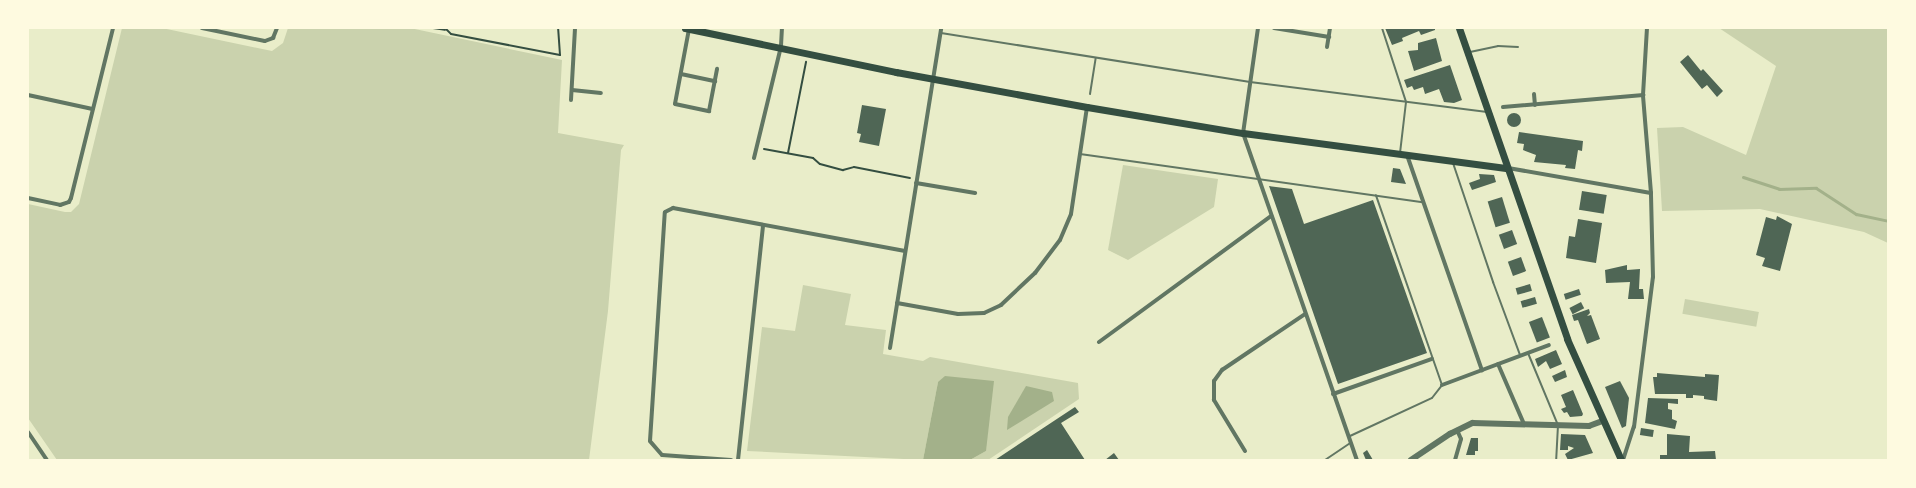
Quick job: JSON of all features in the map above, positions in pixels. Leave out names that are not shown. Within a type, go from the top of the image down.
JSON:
[{"type":"main road","points":[[687,28],[1087,108],[1243,133],[1506,168]]},
{"type":"main road","points":[[1460,28],[1506,168],[1567,339],[1622,460]]},
{"type":"street","points":[[28,198],[65,205],[71,198],[113,28]]},
{"type":"street","points":[[202,28],[264,41],[273,38],[277,28]]},
{"type":"street","points":[[571,100],[575,28]]},
{"type":"street","points":[[687,28],[681,74],[675,104],[708,111],[717,70]]},
{"type":"street","points":[[754,158],[781,46],[782,28]]},
{"type":"street","points":[[890,348],[941,28]]},
{"type":"street","points":[[1258,28],[1243,133],[1258,180],[1357,460]]},
{"type":"street","points":[[1274,28],[1329,37]]},
{"type":"street","points":[[1327,47],[1330,28]]},
{"type":"street","points":[[1622,460],[1634,427],[1653,277],[1651,193],[1643,95],[1647,28]]},
{"type":"street","points":[[681,74],[715,81]]},
{"type":"street","points":[[572,90],[601,93]]},
{"type":"street","points":[[1534,94],[1535,104]]},
{"type":"street","points":[[28,95],[93,109]]},
{"type":"street","points":[[1503,107],[1643,95]]},
{"type":"street","points":[[897,303],[975,314],[992,310],[1005,301],[1045,262],[1066,228],[1073,201],[1087,108]]},
{"type":"street","points":[[1403,155],[1423,202],[1482,370]]},
{"type":"street","points":[[1506,168],[1651,193]]},
{"type":"street","points":[[916,181],[975,193]]},
{"type":"street","points":[[731,460],[662,455],[650,441],[663,222],[665,212],[673,208],[763,226],[905,251]]},
{"type":"street","points":[[1099,342],[1271,216]]},
{"type":"street","points":[[738,460],[763,226]]},
{"type":"street","points":[[1245,451],[1214,400],[1214,381],[1222,370],[1305,314]]},
{"type":"street","points":[[1442,385],[1549,346]]},
{"type":"street","points":[[1333,394],[1432,359]]},
{"type":"street","points":[[1498,364],[1524,424]]},
{"type":"street","points":[[1411,460],[1457,430],[1473,422],[1589,426],[1603,421]]},
{"type":"street","points":[[1455,460],[1461,439],[1457,430]]},
{"type":"street","points":[[28,432],[47,460]]},
{"type":"lane","points":[[1382,28],[1406,102],[1403,155]]},
{"type":"lane","points":[[940,33],[1250,82],[1488,112]]},
{"type":"lane","points":[[1467,53],[1498,46],[1518,47]]},
{"type":"lane","points":[[1090,94],[1096,58]]},
{"type":"lane","points":[[1080,154],[1423,202]]},
{"type":"lane","points":[[1452,160],[1492,282],[1520,356]]},
{"type":"lane","points":[[1348,436],[1432,398],[1442,385],[1376,195]]},
{"type":"lane","points":[[1528,353],[1558,425],[1556,460]]},
{"type":"lane","points":[[1325,460],[1351,443]]},
{"type":"path","points":[[433,28],[445,29],[452,34],[560,55],[558,28]]},
{"type":"path","points":[[788,153],[808,53]]},
{"type":"path","points":[[757,147],[813,158],[820,164],[843,170],[854,167],[916,181]]},
{"type":"shaded area","points":[[122,28],[162,28],[272,51],[283,43],[288,28],[410,28],[562,60],[558,133],[624,145],[621,150],[608,311],[589,460],[57,460],[28,418],[28,204],[71,212],[79,204]]},
{"type":"shaded area","points":[[1719,28],[1888,28],[1888,243],[1864,232],[1760,209],[1662,211],[1657,128],[1683,127],[1746,155],[1776,66]]},
{"type":"shaded area","points":[[1123,165],[1218,179],[1214,207],[1128,260],[1108,250]]},
{"type":"shaded area","points":[[803,285],[851,294],[845,325],[886,330],[883,354],[923,361],[930,357],[1078,383],[1079,399],[988,460],[970,460],[986,451],[938,382],[923,460],[747,451],[762,327],[795,331]]},
{"type":"shaded area","points":[[1685,299],[1759,312],[1756,327],[1682,314]]},
{"type":"shaded area","points":[[945,376],[994,381],[986,451],[970,460],[923,460],[938,382]]},
{"type":"shaded area","points":[[1026,386],[1052,392],[1054,401],[1007,430],[1008,417]]},
{"type":"building","points":[[1385,28],[1435,28],[1435,30],[1421,35],[1419,31],[1402,38],[1403,41],[1392,45]]},
{"type":"building","points":[[1436,38],[1442,61],[1414,71],[1408,51],[1418,50],[1418,43]]},
{"type":"building","points":[[1688,55],[1701,71],[1703,69],[1723,91],[1717,97],[1707,85],[1702,89],[1680,62]]},
{"type":"building","points":[[1450,65],[1462,100],[1454,103],[1444,102],[1439,89],[1425,94],[1423,87],[1414,90],[1412,86],[1407,88],[1404,80]]},
{"type":"building","points":[[862,105],[886,109],[879,146],[859,142],[861,134],[857,133]]},
{"type":"building","points":[[1511,113],[1517,113],[1521,117],[1521,123],[1517,127],[1511,127],[1507,123],[1507,117]]},
{"type":"building","points":[[1519,132],[1583,141],[1582,151],[1578,150],[1575,169],[1565,168],[1566,165],[1534,162],[1536,155],[1523,150],[1524,144],[1517,143]]},
{"type":"building","points":[[1393,168],[1400,169],[1406,184],[1391,182]]},
{"type":"building","points":[[1479,174],[1494,175],[1496,182],[1472,190],[1469,183],[1480,179]]},
{"type":"building","points":[[1269,186],[1292,189],[1304,224],[1373,200],[1427,353],[1338,384]]},
{"type":"building","points":[[1582,191],[1607,195],[1604,214],[1579,210]]},
{"type":"building","points":[[1502,197],[1510,223],[1496,227],[1488,201]]},
{"type":"building","points":[[1777,216],[1792,224],[1780,271],[1762,266],[1765,258],[1756,255],[1766,217],[1776,220]]},
{"type":"building","points":[[1578,219],[1602,223],[1596,263],[1566,258],[1569,236],[1575,237]]},
{"type":"building","points":[[1512,230],[1517,244],[1504,249],[1499,235]]},
{"type":"building","points":[[1521,257],[1526,271],[1513,276],[1508,262]]},
{"type":"building","points":[[1627,265],[1627,270],[1640,269],[1639,289],[1643,289],[1644,299],[1628,299],[1630,282],[1606,283],[1605,270]]},
{"type":"building","points":[[1530,284],[1532,291],[1518,295],[1516,288]]},
{"type":"building","points":[[1579,289],[1581,295],[1566,300],[1564,294]]},
{"type":"building","points":[[1535,297],[1537,304],[1523,308],[1521,301]]},
{"type":"building","points":[[1581,302],[1584,308],[1573,314],[1569,308]]},
{"type":"building","points":[[1589,309],[1590,313],[1587,316],[1591,315],[1600,339],[1587,344],[1578,320],[1574,321],[1572,315]]},
{"type":"building","points":[[1542,317],[1550,338],[1537,343],[1529,322]]},
{"type":"building","points":[[1556,350],[1562,364],[1550,369],[1546,361],[1538,367],[1535,359]]},
{"type":"building","points":[[1565,370],[1567,377],[1555,382],[1552,376]]},
{"type":"building","points":[[1657,373],[1705,377],[1705,374],[1719,375],[1717,401],[1704,399],[1704,396],[1693,395],[1693,398],[1686,398],[1686,394],[1655,394],[1653,377],[1657,377]]},
{"type":"building","points":[[1620,381],[1629,398],[1626,426],[1622,428],[1605,387]]},
{"type":"building","points":[[1573,390],[1583,414],[1582,416],[1570,417],[1567,412],[1564,413],[1561,409],[1566,407],[1561,395]]},
{"type":"building","points":[[1648,398],[1678,399],[1678,404],[1668,403],[1668,409],[1672,410],[1672,419],[1677,421],[1675,429],[1645,423]]},
{"type":"building","points":[[1075,407],[1079,412],[1061,423],[1085,460],[995,460]]},
{"type":"building","points":[[1641,428],[1654,430],[1653,437],[1640,435]]},
{"type":"building","points":[[1561,434],[1585,435],[1593,453],[1568,460],[1565,454],[1574,448],[1568,446],[1568,450],[1560,450]]},
{"type":"building","points":[[1667,434],[1690,436],[1689,452],[1715,451],[1716,460],[1660,459],[1660,455],[1667,455]]},
{"type":"building","points":[[1471,438],[1478,438],[1478,451],[1475,451],[1475,455],[1466,455]]},
{"type":"building","points":[[1367,450],[1373,460],[1366,460],[1363,453]]},
{"type":"building","points":[[1114,453],[1119,460],[1105,460]]},
{"type":"waterway","points":[[1743,177],[1779,189],[1816,188],[1856,214],[1888,221]]}]
